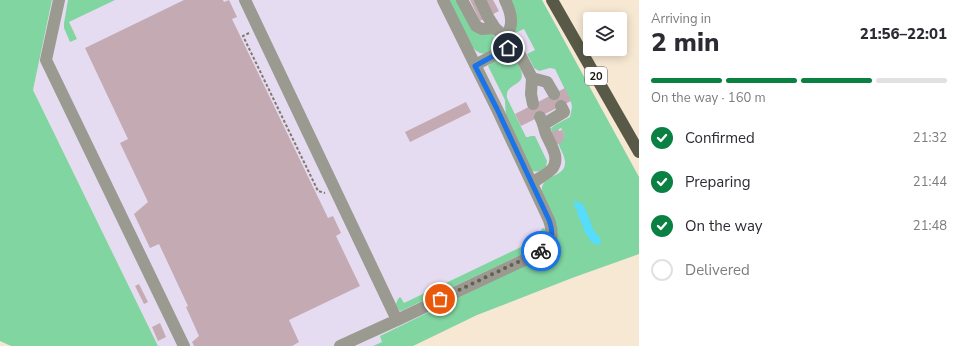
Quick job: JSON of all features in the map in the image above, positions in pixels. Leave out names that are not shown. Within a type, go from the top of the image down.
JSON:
[{"type":"main road","name":"20","points":[[552,0],[639,152]]},
{"type":"lane","points":[[59,0],[46,60],[184,346]]},
{"type":"lane","points":[[245,0],[397,320]]},
{"type":"lane","points":[[340,346],[541,252],[547,246],[552,235],[549,220],[532,183],[443,0]]},
{"type":"lane","points":[[462,0],[473,24],[482,28],[496,28]]},
{"type":"lane","points":[[480,0],[488,17],[506,42],[518,51],[532,78],[531,94],[533,104]]},
{"type":"lane","points":[[475,66],[506,42],[511,21],[510,12],[505,0]]},
{"type":"lane","points":[[495,13],[498,20],[496,28]]},
{"type":"lane","points":[[532,78],[547,82],[554,94]]},
{"type":"lane","points":[[532,183],[552,169],[555,162],[556,155],[545,133],[542,120],[564,112],[560,106]]},
{"type":"path","points":[[250,32],[243,36],[318,191],[327,194]]},
{"type":"shaded area","points":[[52,0],[542,0],[639,177],[639,254],[477,315],[413,346],[158,346],[33,90]]},
{"type":"green space","points":[[0,0],[52,0],[33,90],[158,346],[11,346],[0,341]]},
{"type":"green space","points":[[68,0],[115,0],[69,22],[77,39],[70,42],[64,28]]},
{"type":"green space","points":[[449,0],[458,0],[493,34],[496,42],[495,49],[483,54],[472,47]]},
{"type":"green space","points":[[509,0],[542,0],[639,177],[639,254],[477,315],[413,346],[373,346],[382,342],[380,336],[544,256],[552,248],[556,241],[557,233],[554,218],[542,193],[542,187],[548,179],[562,171],[564,167],[565,161],[557,140],[565,136],[561,128],[552,133],[551,128],[570,117],[572,107],[555,69],[550,68],[539,71],[534,68],[527,54],[535,50],[524,29],[513,34]]},
{"type":"green space","points":[[508,56],[513,58],[518,64],[522,77],[520,81],[509,89],[507,92],[507,98],[526,137],[535,136],[547,161],[546,167],[542,170],[534,171],[530,169],[506,119],[505,100],[488,66],[495,61]]},
{"type":"green space","points":[[543,228],[546,229],[547,236],[542,245],[401,311],[399,310],[396,304],[400,297],[404,303],[544,236],[541,230]]},
{"type":"water","points":[[575,200],[583,204],[593,229],[601,240],[600,245],[592,242],[584,232],[577,209],[574,206]]},
{"type":"building","points":[[184,0],[223,0],[224,2],[229,0],[237,17],[232,19],[328,218],[333,216],[341,233],[336,236],[360,286],[289,320],[299,342],[292,346],[194,346],[192,342],[199,336],[186,307],[188,306],[159,244],[150,248],[134,214],[148,202],[120,143],[128,139],[85,48]]},
{"type":"building","points":[[470,0],[493,0],[499,11],[480,21]]},
{"type":"building","points":[[565,88],[571,101],[521,126],[515,114]]},
{"type":"building","points":[[466,102],[471,112],[410,142],[405,132]]},
{"type":"building","points":[[558,129],[559,131],[562,130],[565,136],[562,138],[564,141],[554,146],[548,134]]},
{"type":"building","points":[[139,284],[148,302],[144,304],[135,286]]},
{"type":"building","points":[[160,323],[166,337],[158,341],[152,327]]},
{"type":"way so far","points":[[440,299],[541,251]]},
{"type":"route","points":[[508,48],[475,66],[497,109],[549,220],[552,235],[547,246],[541,251]]}]
